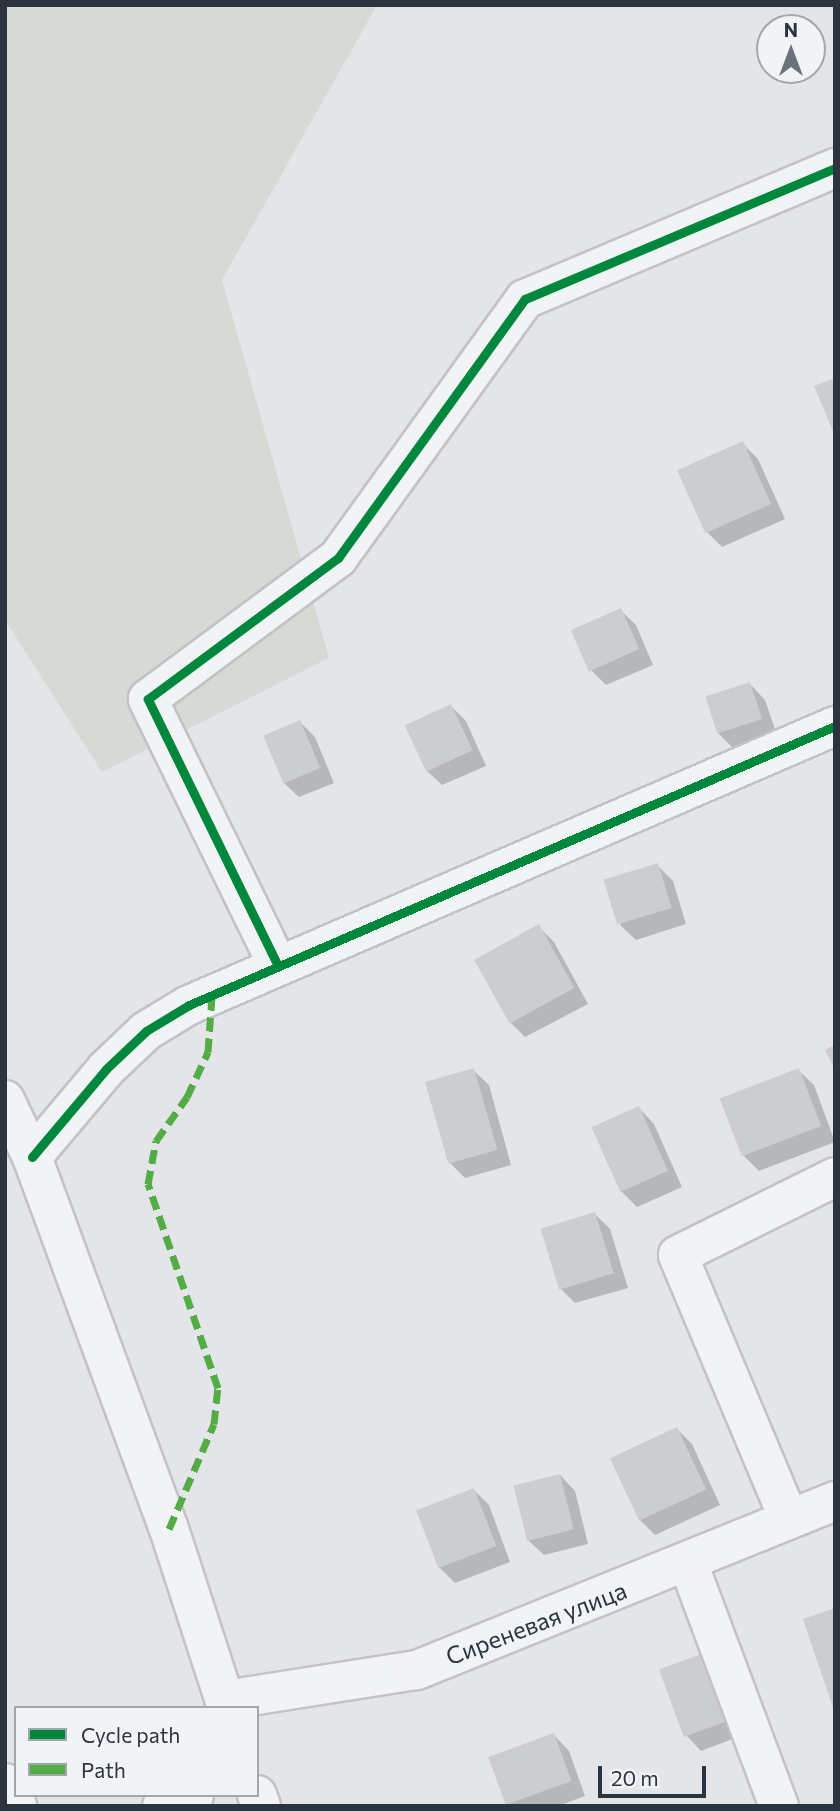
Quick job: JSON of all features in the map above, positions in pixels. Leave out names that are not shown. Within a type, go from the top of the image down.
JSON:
[{"type":"street","points":[[278,966],[148,699],[338,558],[525,299],[835,168]]},
{"type":"street","points":[[32,1157],[106,1069],[146,1031],[189,1005],[410,913],[547,847],[835,726]]},
{"type":"street","points":[[5,1100],[32,1157],[169,1529],[226,1704]]},
{"type":"street","points":[[788,1517],[678,1255],[835,1177]]},
{"type":"street","name":"Сиреневая улица","points":[[226,1704],[417,1670],[688,1563],[788,1517],[835,1501]]},
{"type":"street","points":[[688,1563],[779,1806]]},
{"type":"street","points":[[5,1783],[17,1806]]},
{"type":"street","points":[[162,1806],[188,1797]]},
{"type":"shaded area","points":[[5,5],[377,5],[222,280],[329,658],[102,772],[5,620]]},
{"type":"building","points":[[835,378],[835,436],[814,386]]},
{"type":"building","points":[[743,441],[771,504],[705,533],[677,470]]},
{"type":"building","points":[[621,608],[639,649],[589,671],[571,630]]},
{"type":"building","points":[[750,682],[762,719],[717,734],[705,697]]},
{"type":"building","points":[[451,704],[473,750],[426,772],[405,726]]},
{"type":"building","points":[[300,720],[320,768],[283,783],[263,736]]},
{"type":"building","points":[[658,863],[672,908],[617,925],[603,880]]},
{"type":"building","points":[[539,924],[574,988],[510,1024],[474,960]]},
{"type":"building","points":[[835,1045],[835,1070],[825,1050]]},
{"type":"building","points":[[474,1068],[497,1150],[448,1164],[425,1082]]},
{"type":"building","points":[[799,1068],[821,1126],[742,1156],[720,1098]]},
{"type":"building","points":[[639,1106],[668,1171],[620,1192],[591,1127]]},
{"type":"building","points":[[595,1212],[614,1273],[559,1290],[540,1229]]},
{"type":"building","points":[[677,1427],[706,1490],[639,1521],[610,1458]]},
{"type":"building","points":[[560,1474],[574,1529],[527,1541],[513,1486]]},
{"type":"building","points":[[474,1488],[496,1546],[438,1568],[416,1510]]},
{"type":"building","points":[[835,1608],[835,1711],[834,1711],[803,1619]]},
{"type":"building","points":[[707,1652],[732,1720],[684,1737],[659,1669]]},
{"type":"building","points":[[554,1733],[571,1781],[506,1805],[488,1757]]},
{"type":"marked path","points":[[169,1529],[214,1424],[218,1388],[148,1184],[156,1141],[187,1097],[208,1052],[212,996]]},
{"type":"cycle path","points":[[278,966],[148,699],[338,558],[525,299],[835,168]]},
{"type":"cycle path","points":[[32,1157],[106,1069],[146,1031],[189,1005],[835,726]]}]
